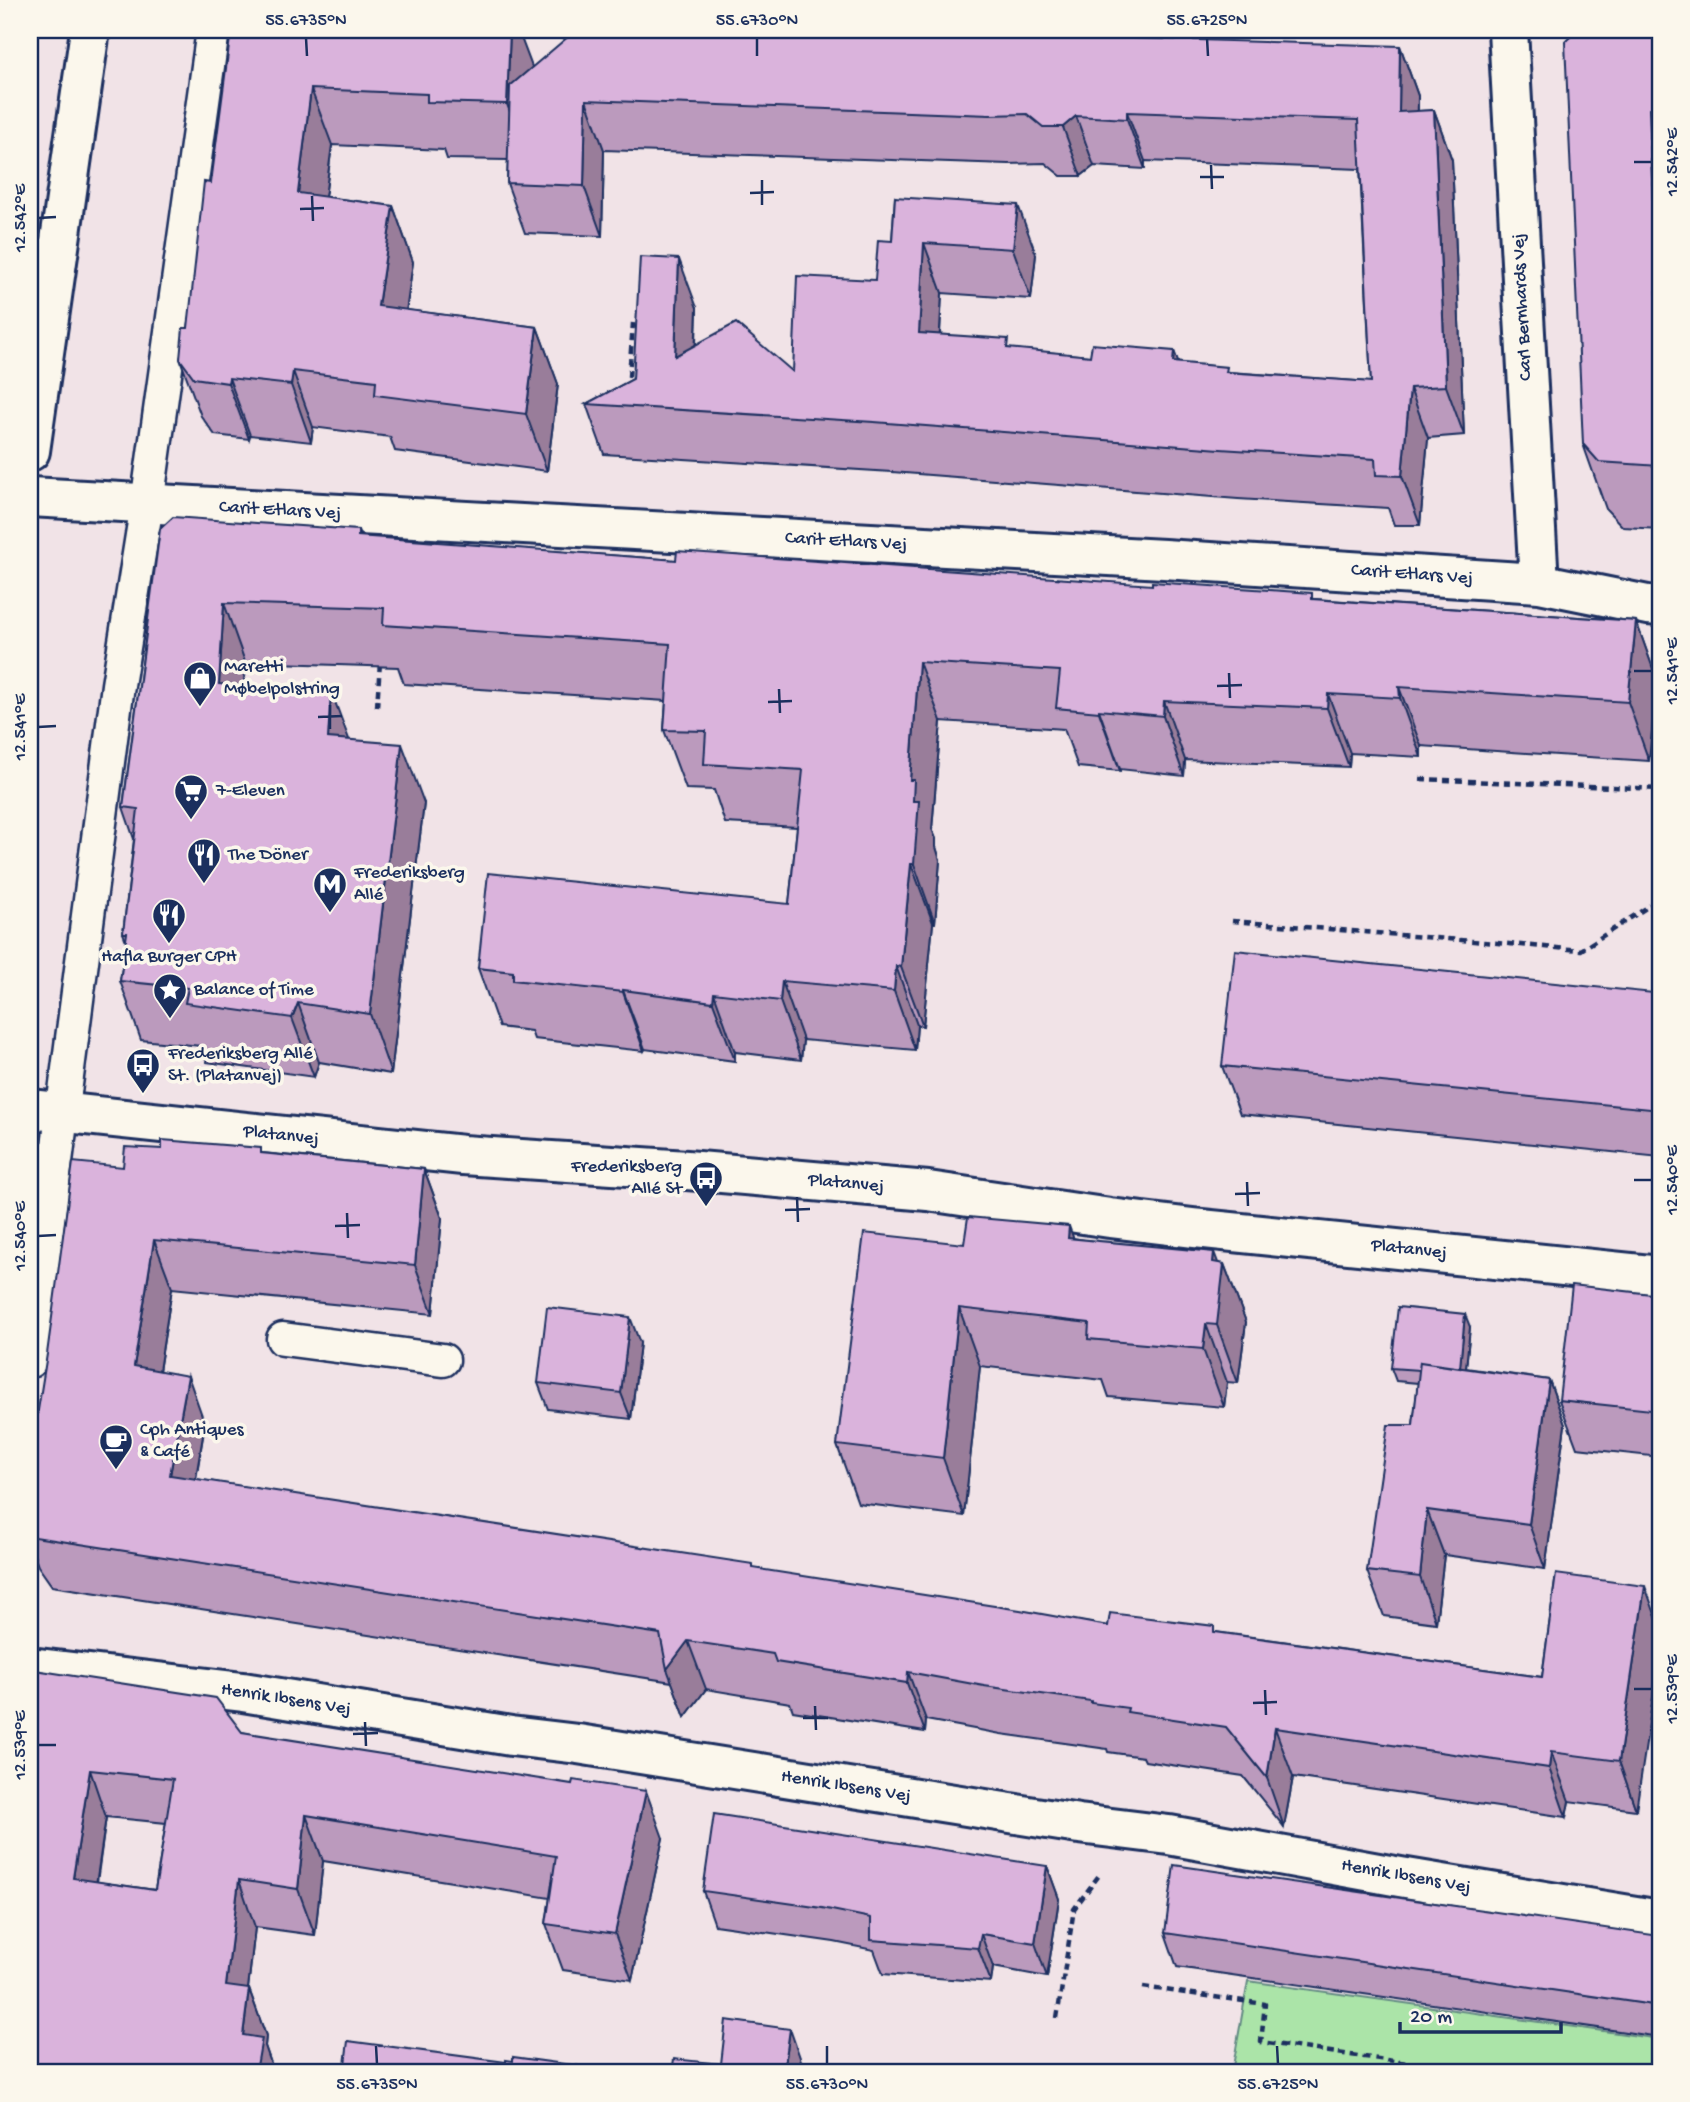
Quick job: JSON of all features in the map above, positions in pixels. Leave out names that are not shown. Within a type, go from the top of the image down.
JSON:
[{"type":"street","points":[[30,451],[90,30]]},
{"type":"street","name":"Carl Bernhards Vej","points":[[1508,30],[1539,583]]},
{"type":"street","name":"Carit Etlars Vej","points":[[30,497],[1164,559],[1539,583],[1660,606]]},
{"type":"street","name":"Platanvej","points":[[46,1111],[463,1155],[687,1170],[928,1191],[1165,1225],[1660,1276]]},
{"type":"street","name":"Henrik Ibsens Vej","points":[[30,1667],[243,1692],[1066,1822],[1133,1830],[1660,1920]]},
{"type":"lane","points":[[30,1361],[46,1111],[147,504],[213,30]]},
{"type":"lane","points":[[283,1339],[443,1360]]},
{"type":"path","points":[[629,377],[633,323]]},
{"type":"path","points":[[377,706],[381,657]]},
{"type":"path","points":[[1420,779],[1660,789]]},
{"type":"path","points":[[1233,920],[1581,950],[1660,899]]},
{"type":"path","points":[[1057,2018],[1074,1909],[1133,1830]]},
{"type":"path","points":[[1143,1987],[1265,2004],[1261,2042],[1469,2072]]},
{"type":"green space","points":[[1248,1981],[1660,2039],[1660,2072],[1232,2072]]},
{"type":"building","points":[[231,30],[510,30],[507,104],[427,102],[427,94],[311,89],[298,193],[393,206],[378,306],[537,327],[526,414],[375,395],[376,381],[293,371],[291,385],[229,378],[228,383],[194,378],[180,359],[183,328],[188,328],[204,182],[211,183]]},
{"type":"building","points":[[576,30],[866,30],[1400,46],[1399,112],[1434,110],[1446,386],[1410,388],[1402,476],[1376,475],[1375,459],[586,404],[633,379],[640,257],[679,259],[675,356],[736,323],[793,372],[797,276],[875,280],[878,240],[892,241],[895,197],[1018,205],[1013,249],[924,243],[919,333],[1008,339],[1007,348],[1090,356],[1092,344],[1174,351],[1173,362],[1227,367],[1226,372],[1371,382],[1358,120],[1127,112],[1127,119],[1076,116],[1063,127],[1043,127],[1027,114],[990,115],[586,100],[584,186],[507,183],[510,86]]},
{"type":"building","points":[[1577,30],[1660,30],[1660,109],[1649,108],[1660,344],[1660,466],[1599,462],[1583,444],[1565,42]]},
{"type":"building","points":[[173,517],[358,530],[358,536],[676,560],[677,551],[1152,585],[1152,582],[1312,593],[1312,599],[1636,621],[1628,702],[1399,687],[1400,698],[1328,694],[1327,708],[1164,701],[1163,716],[1056,708],[1060,671],[919,662],[910,780],[914,780],[913,801],[919,801],[901,967],[896,966],[894,991],[782,981],[780,1001],[714,993],[713,1002],[513,980],[513,972],[478,968],[488,873],[789,904],[803,770],[704,764],[706,731],[664,730],[670,644],[383,625],[384,608],[224,603],[219,684],[331,691],[328,738],[402,744],[370,1014],[298,1003],[292,1018],[185,1003],[188,988],[120,981],[138,809],[123,807],[160,529]]},
{"type":"building","points":[[1660,920],[1660,1110],[1222,1066],[1235,950],[1653,993]]},
{"type":"building","points":[[162,1140],[261,1148],[261,1153],[424,1169],[415,1265],[154,1240],[134,1366],[188,1376],[170,1475],[753,1564],[753,1568],[1108,1626],[1110,1613],[1214,1626],[1214,1632],[1542,1677],[1556,1574],[1645,1586],[1619,1761],[1551,1752],[1549,1768],[1275,1728],[1267,1778],[1226,1727],[1127,1712],[1128,1708],[1091,1701],[908,1672],[907,1683],[776,1662],[773,1654],[688,1641],[667,1669],[660,1634],[35,1537],[30,1531],[30,1460],[73,1162],[123,1167],[125,1147],[162,1149]]},
{"type":"building","points":[[968,1217],[1069,1226],[1068,1238],[1214,1252],[1213,1262],[1224,1264],[1217,1325],[1206,1324],[1203,1349],[1088,1339],[1089,1323],[959,1308],[943,1458],[837,1445],[864,1233],[964,1244]]},
{"type":"building","points":[[1572,1285],[1660,1295],[1660,1411],[1559,1400]]},
{"type":"building","points":[[547,1307],[630,1317],[621,1393],[538,1383]]},
{"type":"building","points":[[1398,1307],[1465,1314],[1460,1368],[1420,1362],[1419,1370],[1391,1368]]},
{"type":"building","points":[[1420,1362],[1549,1380],[1529,1524],[1427,1510],[1420,1577],[1367,1571],[1388,1425],[1413,1425]]},
{"type":"building","points":[[30,1671],[216,1698],[242,1732],[572,1784],[573,1780],[646,1791],[615,1934],[546,1924],[556,1856],[306,1815],[298,1889],[239,1880],[226,1986],[249,1989],[243,2035],[262,2038],[256,2072],[30,2072]],"holes":[[[90,1770],[173,1779],[155,1890],[73,1878]]]},
{"type":"building","points":[[714,1814],[1047,1866],[1035,1943],[981,1934],[978,1948],[871,1940],[871,1918],[703,1891]]},
{"type":"building","points":[[1174,1865],[1660,1936],[1660,2006],[1165,1933]]},
{"type":"building","points":[[726,2020],[790,2029],[784,2072],[672,2072],[674,2059],[721,2064]]},
{"type":"building","points":[[348,2041],[506,2062],[513,2061],[513,2057],[622,2072],[344,2072]]},
{"type":"place","name":"Maretti Møbelpolstring","points":[[200,708]]},
{"type":"place","name":"7-Eleven","points":[[191,821]]},
{"type":"place","name":"The Döner","points":[[204,885]]},
{"type":"place","name":"Frederiksberg Allé","points":[[330,914]]},
{"type":"place","name":"Hafla Burger CPH","points":[[169,945]]},
{"type":"place","name":"Balance of Time","points":[[170,1020]]},
{"type":"place","name":"Frederiksberg Allé St. (Platanvej)","points":[[143,1095]]},
{"type":"place","name":"Frederiksberg Allé St","points":[[706,1208]]},
{"type":"place","name":"Cph Antiques & Café","points":[[116,1471]]}]
